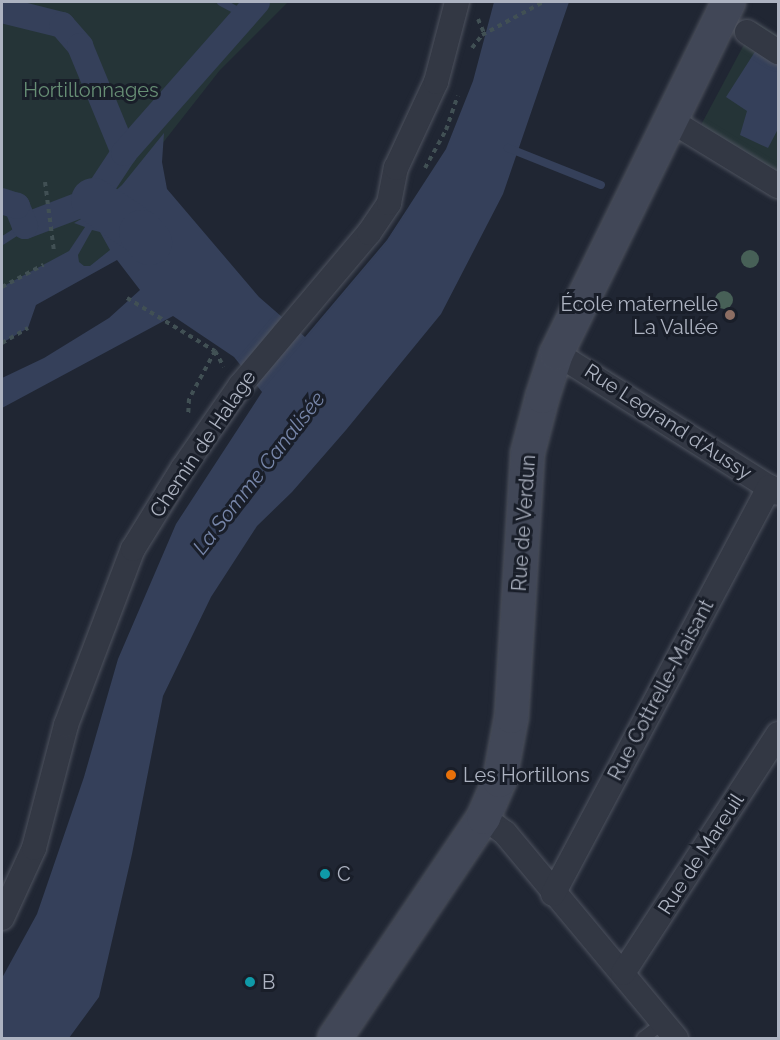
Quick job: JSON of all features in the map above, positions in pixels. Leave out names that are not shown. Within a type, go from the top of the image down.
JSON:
[{"type":"street","name":"Chemin de Halage","points":[[2,918],[34,848],[66,725],[134,549],[233,379],[299,314],[369,233],[389,203],[396,168],[436,82],[457,2]]},
{"type":"street","name":"Rue de Verdun","points":[[334,1038],[483,817],[499,780],[511,716],[527,453],[556,353],[728,2]]},
{"type":"street","points":[[747,32],[778,52]]},
{"type":"street","points":[[670,120],[778,186]]},
{"type":"street","name":"Rue Legrand d'Aussy","points":[[556,353],[774,490]]},
{"type":"street","name":"Rue Cottrelle-Maisant","points":[[553,894],[774,490]]},
{"type":"street","name":"Rue de Mareuil","points":[[623,973],[778,734]]},
{"type":"street","points":[[483,817],[505,834],[670,1031]]},
{"type":"lane","points":[[643,1038],[670,1031]]},
{"type":"path","points":[[470,56],[476,41],[484,33],[543,2]]},
{"type":"path","points":[[477,16],[484,33]]},
{"type":"path","points":[[421,173],[446,130],[460,92]]},
{"type":"path","points":[[45,182],[54,251]]},
{"type":"path","points":[[2,287],[43,265]]},
{"type":"path","points":[[127,298],[215,351],[233,379]]},
{"type":"path","points":[[2,343],[28,328]]},
{"type":"path","points":[[188,422],[189,399],[215,351]]},
{"type":"green space","name":"Hortillonnages","points":[[2,2],[288,2],[220,70],[151,158],[163,231],[2,322]]},
{"type":"green space","points":[[756,22],[778,36],[778,173],[701,125]]},
{"type":"water","name":"La Somme Canalisée","points":[[494,2],[569,2],[503,194],[441,314],[346,430],[292,492],[257,526],[211,597],[163,696],[132,854],[99,997],[69,1038],[2,1038],[2,978],[37,914],[84,777],[118,659],[176,524],[262,392],[234,357],[173,316],[2,408],[2,378],[44,358],[109,318],[140,290],[117,260],[36,305],[28,328],[2,343],[2,287],[69,251],[85,227],[74,223],[90,214],[122,185],[164,133],[162,162],[167,189],[259,297],[305,337],[387,240],[446,149],[473,81]],"holes":[[[92,230],[100,232],[110,250],[90,266],[84,266],[79,262],[78,255]]]},
{"type":"water","points":[[758,47],[778,59],[778,129],[768,148],[740,135],[747,111],[726,97]]},
{"type":"waterway","points":[[221,2],[244,14]]},
{"type":"waterway","points":[[124,153],[257,2]]},
{"type":"waterway","points":[[2,10],[62,25],[80,46],[124,153],[93,200],[25,226],[17,206],[2,201]]},
{"type":"waterway","points":[[508,148],[601,185]]},
{"type":"waterway","points":[[93,200],[141,232],[149,242]]},
{"type":"waterway","points":[[2,241],[25,226]]},
{"type":"place","name":"École maternelle La Vallée","points":[[730,315]]},
{"type":"place","name":"Les Hortillons","points":[[451,775]]},
{"type":"place","name":"C","points":[[325,874]]},
{"type":"place","name":"B","points":[[250,982]]}]
